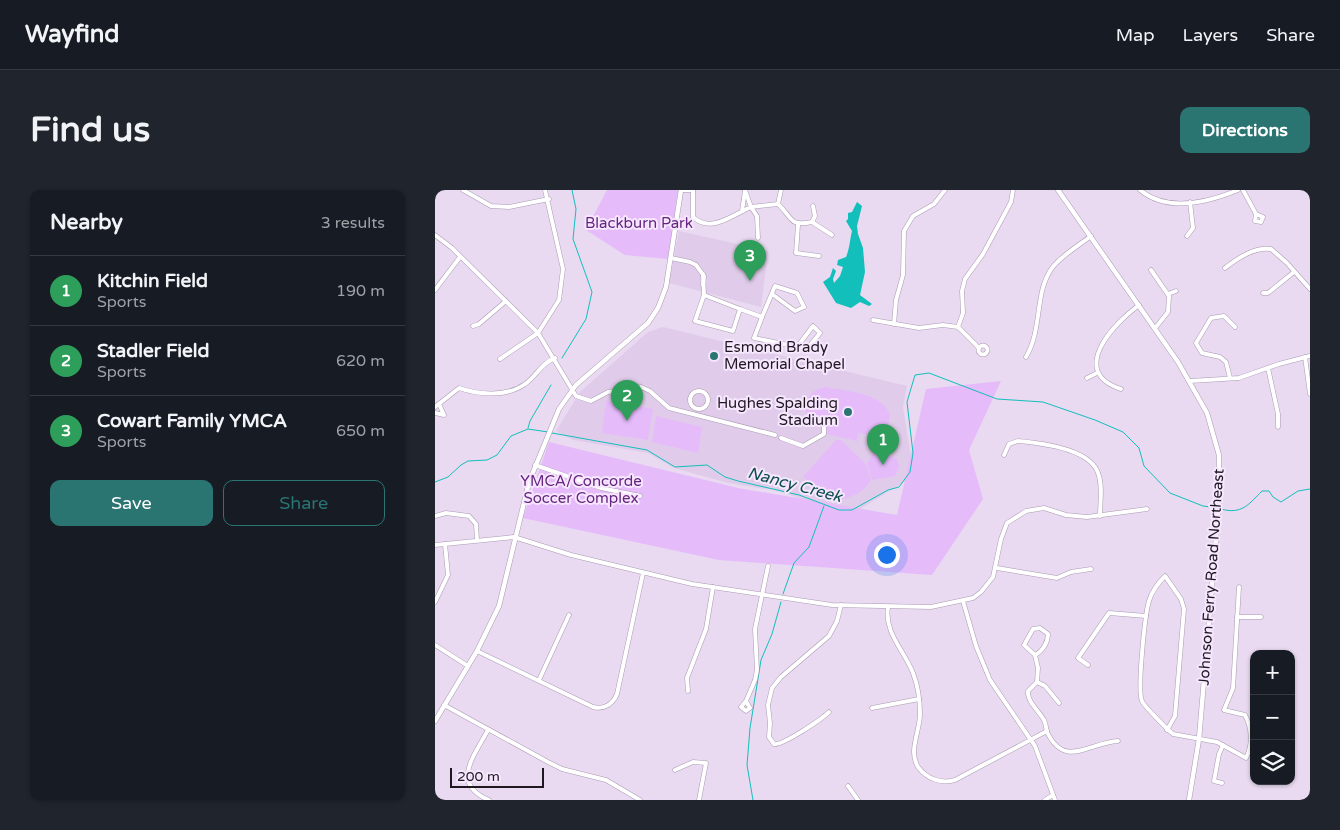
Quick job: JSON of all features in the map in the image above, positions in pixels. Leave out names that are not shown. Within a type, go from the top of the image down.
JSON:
[{"type":"main road","points":[[435,721],[477,651],[499,606],[514,537],[535,465],[553,421],[571,390],[648,322],[658,308],[666,286],[681,190]]},
{"type":"main road","name":"Johnson Ferry Road Northeast","points":[[1058,190],[1156,327],[1190,381],[1207,413],[1219,455],[1219,503],[1199,739],[1189,800]]},
{"type":"street","points":[[463,190],[491,206],[509,207],[549,199]]},
{"type":"street","points":[[500,358],[538,333],[559,300],[563,278],[549,199],[545,190]]},
{"type":"street","points":[[681,190],[693,190],[692,213],[700,223],[723,221],[751,207],[778,204]]},
{"type":"street","points":[[742,211],[745,190]]},
{"type":"street","points":[[745,190],[751,207],[757,216],[758,238]]},
{"type":"street","points":[[778,204],[781,190]]},
{"type":"street","points":[[894,324],[896,300],[903,275],[904,231],[913,216],[933,204],[945,190]]},
{"type":"street","points":[[958,327],[963,313],[962,291],[965,279],[987,247],[1011,202],[1013,190]]},
{"type":"street","points":[[1140,190],[1166,202],[1204,202],[1238,190]]},
{"type":"street","points":[[1243,190],[1256,214]]},
{"type":"street","points":[[1187,236],[1193,228],[1190,202]]},
{"type":"street","points":[[778,204],[793,222],[799,225],[812,222],[832,235]]},
{"type":"street","points":[[812,222],[815,216],[813,206]]},
{"type":"street","points":[[799,225],[796,253],[819,256]]},
{"type":"street","points":[[435,235],[538,333],[555,358],[576,396],[591,401],[608,392],[641,387],[650,391],[669,408],[775,435]]},
{"type":"street","points":[[1026,357],[1036,334],[1042,294],[1048,275],[1058,262],[1091,236]]},
{"type":"street","points":[[1225,268],[1241,256],[1265,248],[1276,252],[1310,289]]},
{"type":"street","points":[[435,290],[460,257]]},
{"type":"street","points":[[671,258],[690,262],[703,274],[704,295],[695,321],[733,332],[740,309]]},
{"type":"street","points":[[1151,270],[1168,294],[1168,312],[1156,327]]},
{"type":"street","points":[[1263,293],[1268,293],[1294,272]]},
{"type":"street","points":[[772,294],[795,311],[804,307],[797,293],[775,286],[754,338],[797,347],[807,349],[820,333],[813,326],[797,347]]},
{"type":"street","points":[[1168,294],[1176,291]]},
{"type":"street","points":[[704,295],[762,317]]},
{"type":"street","points":[[473,326],[479,324],[506,301]]},
{"type":"street","points":[[1121,389],[1106,383],[1097,373],[1096,361],[1104,342],[1120,320],[1139,305]]},
{"type":"street","points":[[1230,378],[1228,365],[1223,359],[1203,353],[1196,343],[1211,318],[1215,316],[1224,316],[1235,326]]},
{"type":"street","points":[[873,320],[919,328],[943,325],[958,327],[979,348]]},
{"type":"street","points":[[1190,381],[1247,376],[1307,357],[1310,394]]},
{"type":"street","points":[[435,413],[444,415],[437,405],[459,388],[483,394],[515,389],[526,384],[538,369],[555,358]]},
{"type":"street","points":[[1268,368],[1278,428]]},
{"type":"street","points":[[1087,378],[1097,373]]},
{"type":"street","points":[[685,412],[690,398],[695,392],[701,391],[707,396],[705,417]]},
{"type":"street","points":[[690,398],[691,404],[699,408],[704,407],[707,402]]},
{"type":"street","points":[[781,438],[803,446],[824,434],[824,426]]},
{"type":"street","points":[[1005,455],[1009,444],[1018,441],[1079,454],[1091,460],[1099,476],[1100,516]]},
{"type":"street","points":[[535,465],[601,488],[640,496]]},
{"type":"street","points":[[435,545],[514,537],[554,550],[643,573],[713,587],[841,605],[931,607],[963,600],[981,592],[993,577],[997,568],[1003,531],[1007,522],[1015,515],[1035,508],[1079,517],[1147,509]]},
{"type":"street","points":[[435,516],[446,513],[469,516],[475,524],[477,540]]},
{"type":"street","points":[[435,602],[448,575],[445,544]]},
{"type":"street","points":[[746,701],[757,670],[755,629],[768,566]]},
{"type":"street","points":[[997,568],[1057,578],[1071,572],[1091,569]]},
{"type":"street","points":[[477,651],[593,707],[603,708],[617,694],[643,573]]},
{"type":"street","points":[[1167,730],[1175,716],[1184,609],[1181,599],[1165,576],[1151,594],[1146,616],[1140,697],[1167,730],[1182,737],[1223,745],[1246,758],[1251,742],[1249,722],[1245,715],[1224,710],[1233,688],[1239,587]]},
{"type":"street","points":[[688,691],[687,678],[706,629],[713,587]]},
{"type":"street","points":[[963,600],[976,646],[990,680],[1031,741],[1055,800]]},
{"type":"street","points":[[829,712],[818,722],[797,732],[783,744],[775,744],[769,738],[771,723],[768,706],[773,688],[781,678],[829,636],[837,621],[841,605]]},
{"type":"street","points":[[888,607],[889,626],[913,674],[919,699],[915,760],[918,767],[933,780],[947,782],[955,780],[1047,731]]},
{"type":"street","points":[[1088,665],[1078,658],[1109,613],[1146,616]]},
{"type":"street","points":[[539,680],[569,615]]},
{"type":"street","points":[[1237,618],[1261,617]]},
{"type":"street","points":[[1035,655],[1040,653],[1048,640],[1048,634],[1040,628],[1033,629],[1024,645],[1035,655],[1038,668],[1037,682]]},
{"type":"street","points":[[435,645],[467,666]]},
{"type":"street","points":[[1037,682],[1045,686],[1059,704]]},
{"type":"street","points":[[1037,682],[1031,685],[1027,696],[1045,722],[1047,731],[1057,744],[1068,753],[1102,742],[1118,741]]},
{"type":"street","points":[[872,708],[919,699]]},
{"type":"street","points":[[444,705],[562,769],[606,780],[639,800]]},
{"type":"street","points":[[489,730],[470,764],[467,778],[474,791],[489,800]]},
{"type":"street","points":[[1222,783],[1214,781],[1219,754],[1223,745]]},
{"type":"street","points":[[675,770],[693,762],[706,763],[699,800]]},
{"type":"street","points":[[848,786],[858,800]]},
{"type":"street","points":[[1045,800],[1053,796]]},
{"type":"shaded area","points":[[857,202],[862,206],[857,226],[863,248],[865,272],[860,295],[872,304],[869,306],[860,302],[851,308],[836,303],[823,282],[830,277],[833,268],[836,271],[833,279],[834,283],[840,276],[843,267],[837,265],[838,260],[846,257],[852,231],[846,221],[848,213],[852,212]]},
{"type":"shaded area","points":[[679,231],[768,251],[761,307],[669,283]]},
{"type":"shaded area","points":[[663,327],[907,386],[903,407],[910,451],[914,462],[907,480],[849,516],[779,491],[728,483],[674,468],[648,453],[573,440],[556,431],[580,392],[648,332]]},
{"type":"green space","name":"Blackburn Park","points":[[607,190],[678,190],[668,259],[625,255],[586,230]]},
{"type":"green space","name":"YMCA/Concorde Soccer Complex","points":[[1001,381],[969,450],[983,499],[932,575],[719,560],[523,518],[549,442],[738,488],[897,515],[926,389]]},
{"type":"green space","name":"Hughes Spalding Stadium","points":[[825,387],[862,394],[879,401],[886,407],[890,415],[888,427],[876,436],[858,433],[857,441],[827,434],[828,429],[811,424],[806,412],[807,401],[813,392]]},
{"type":"green space","points":[[606,401],[653,409],[648,440],[602,433]]},
{"type":"green space","points":[[656,416],[702,427],[698,453],[652,442]]},
{"type":"green space","points":[[836,440],[841,440],[866,464],[871,480],[863,490],[844,499],[818,488],[803,477]]},
{"type":"green space","points":[[876,449],[897,459],[899,467],[895,476],[872,480],[867,463]]},
{"type":"waterway","points":[[562,358],[586,319],[592,292],[573,239],[576,209],[572,190]]},
{"type":"waterway","name":"Nancy Creek","points":[[552,433],[647,450],[675,467],[707,465],[725,477],[799,495],[839,510],[852,510],[888,490],[899,487],[910,472],[913,453],[907,402],[915,375],[929,373],[997,399],[1043,402],[1123,432],[1139,448],[1144,466],[1170,493],[1203,506],[1217,508]]},
{"type":"waterway","points":[[528,428],[530,421],[551,385]]},
{"type":"waterway","name":"Nancy Creek","points":[[435,482],[448,477],[468,461],[487,460],[497,455],[511,436],[528,429],[548,432]]},
{"type":"waterway","name":"Nancy Creek","points":[[1221,509],[1234,511],[1245,507],[1262,491],[1269,491],[1273,497],[1281,502],[1298,491],[1310,489]]},
{"type":"waterway","points":[[783,594],[794,563],[809,547],[824,506]]},
{"type":"waterway","points":[[753,800],[747,765],[750,728],[761,660],[772,634],[781,602]]},
{"type":"place","name":"Cowart Family YMCA","points":[[750,281]]},
{"type":"place","name":"Esmond Brady Memorial Chapel","points":[[714,356]]},
{"type":"place","name":"Hughes Spalding Stadium","points":[[848,412]]},
{"type":"place","name":"Stadler Field","points":[[627,421]]},
{"type":"place","name":"Kitchin Field","points":[[883,465]]}]
